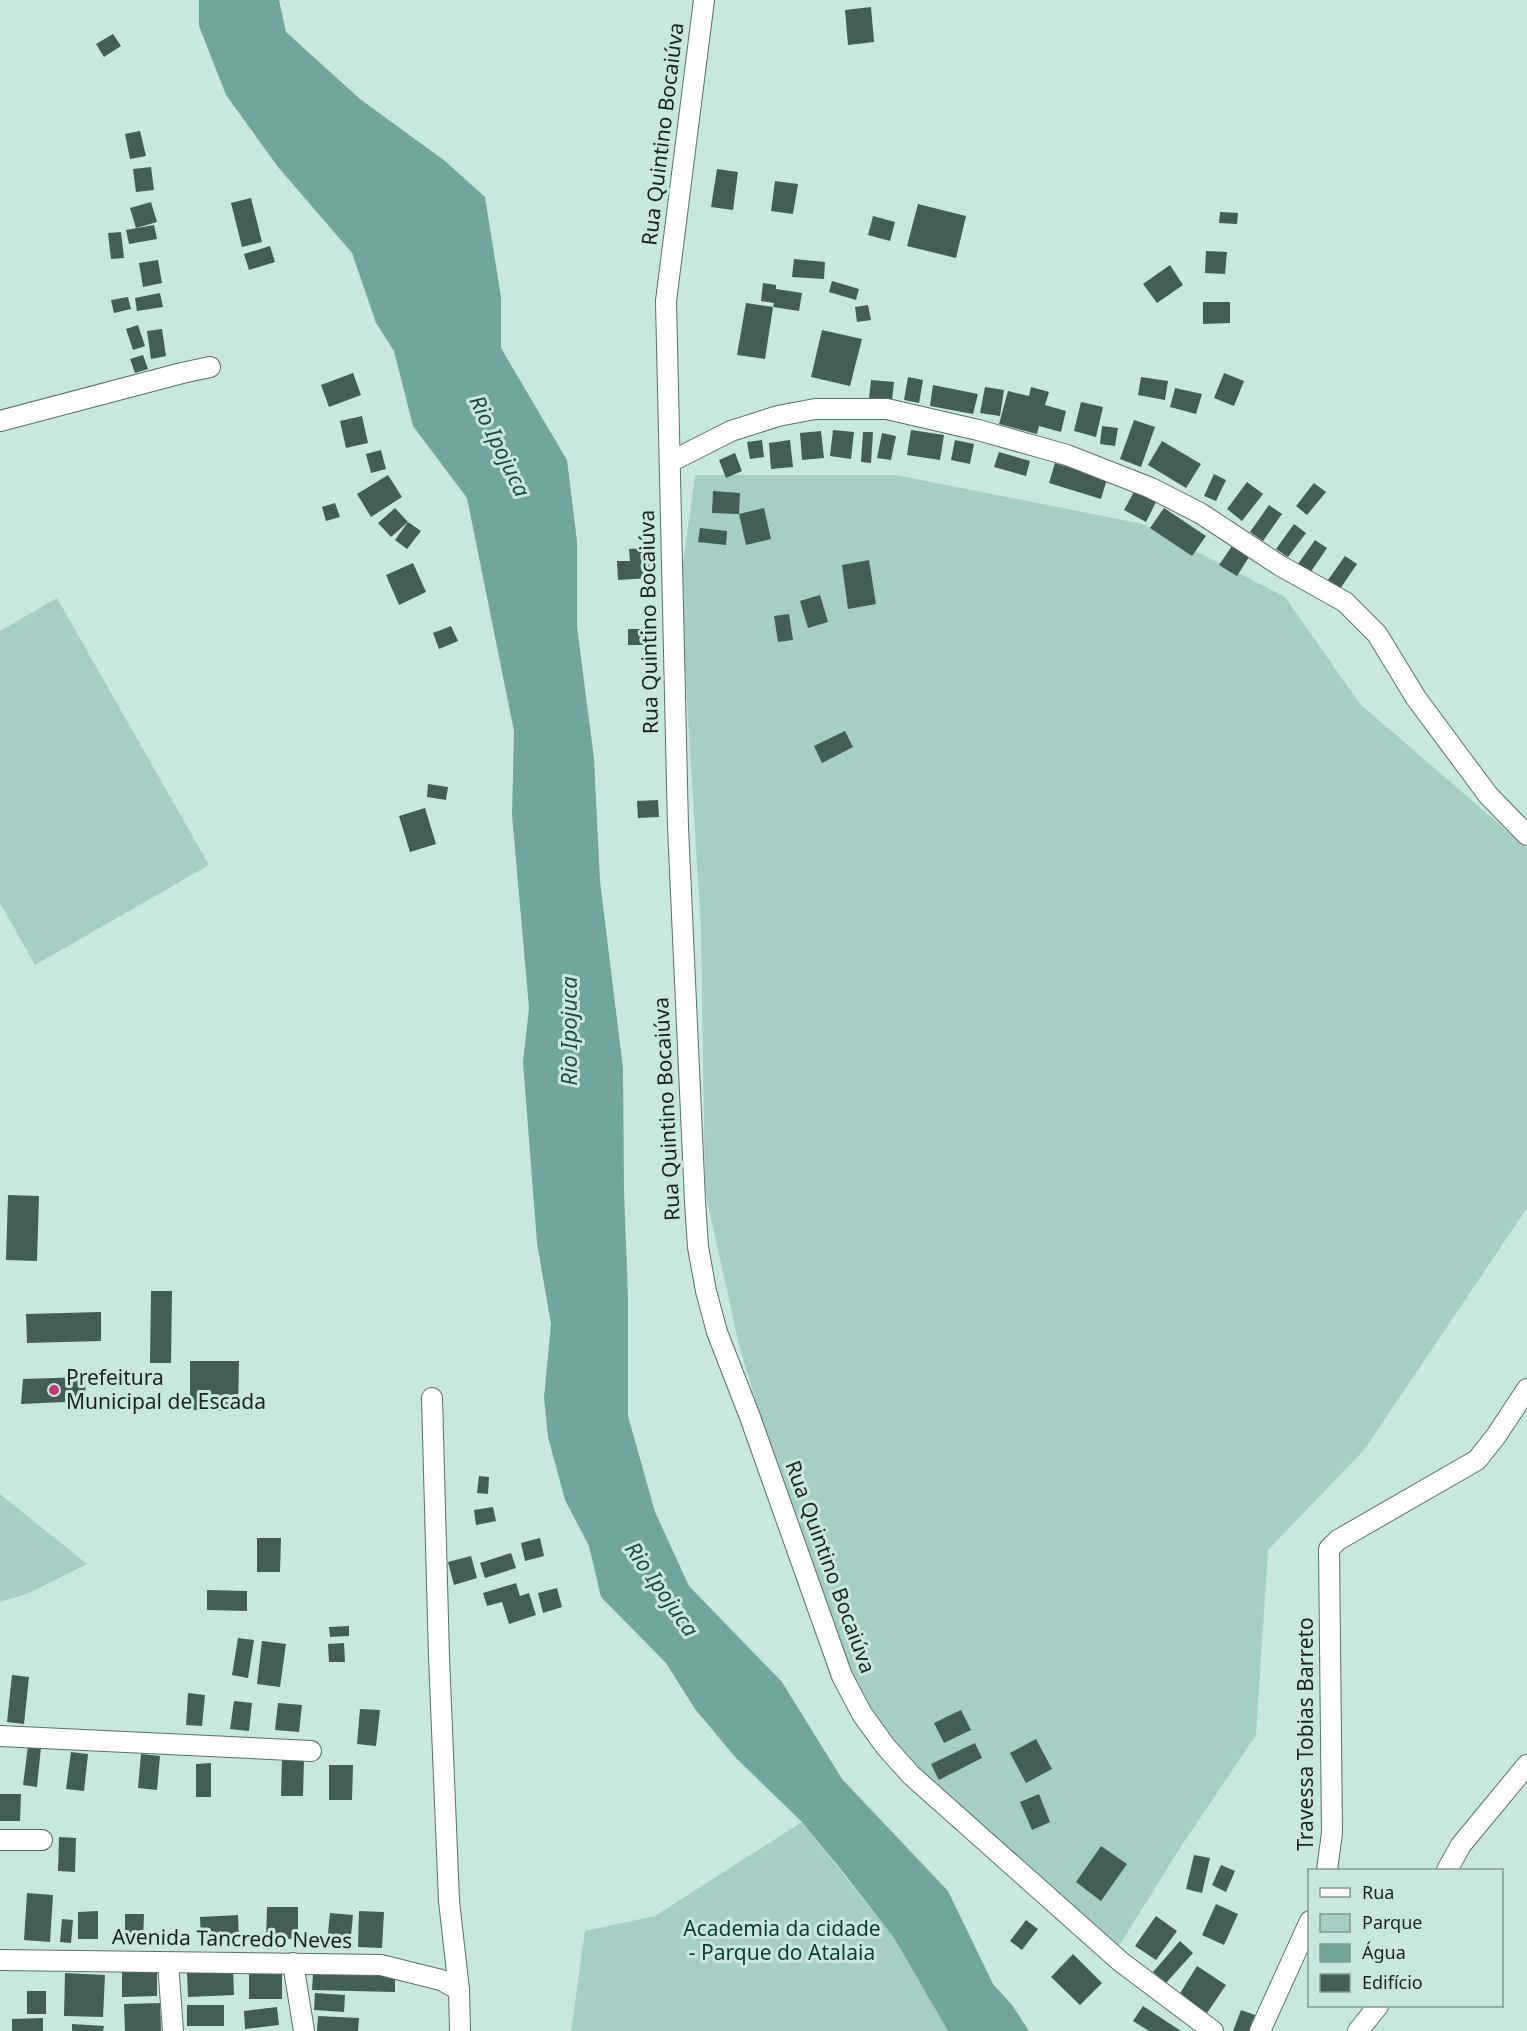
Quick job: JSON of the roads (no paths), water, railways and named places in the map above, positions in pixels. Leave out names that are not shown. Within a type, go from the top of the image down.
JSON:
[{"type":"street","name":"Rua Quintino Bocaiúva","points":[[704,0],[666,301],[678,827],[695,1201],[698,1247],[705,1291],[717,1332],[750,1417],[842,1676],[862,1714],[898,1761],[950,1812],[1121,1962],[1213,2031]]},
{"type":"street","points":[[0,421],[210,367]]},
{"type":"street","points":[[670,462],[731,431],[778,416],[815,409],[887,409],[978,430],[1067,455],[1151,488],[1200,513],[1280,565],[1345,602],[1377,634],[1416,698],[1488,795],[1527,836]]},
{"type":"street","name":"Travessa Tobias Barreto","points":[[1327,1869],[1332,1833],[1329,1549],[1338,1540],[1477,1460],[1527,1389]]},
{"type":"street","points":[[432,1398],[449,1901],[459,1990],[460,2031]]},
{"type":"street","points":[[0,1736],[311,1751]]},
{"type":"street","points":[[1448,1869],[1461,1845],[1527,1765]]},
{"type":"street","points":[[0,1840],[42,1840]]},
{"type":"street","points":[[1260,2031],[1308,1925]]},
{"type":"street","name":"Avenida Tancredo Neves","points":[[0,1960],[381,1965],[441,1980],[459,1990]]},
{"type":"street","points":[[168,1963],[173,2031]]},
{"type":"street","points":[[293,1963],[304,2031]]},
{"type":"street","points":[[1358,2031],[1377,2007]]},
{"type":"water","name":"Rio Ipojuca","points":[[199,0],[279,0],[286,32],[360,99],[445,161],[485,197],[501,297],[501,348],[567,460],[577,541],[577,626],[594,759],[600,881],[623,1068],[628,1416],[655,1512],[689,1586],[782,1682],[842,1779],[948,1891],[993,1984],[1012,2005],[1029,2031],[948,2031],[894,1938],[843,1872],[802,1822],[736,1758],[695,1709],[666,1663],[601,1597],[589,1546],[565,1500],[548,1437],[544,1397],[551,1324],[537,1243],[523,1062],[529,1008],[512,815],[514,731],[467,498],[413,426],[394,351],[376,323],[352,253],[278,167],[226,95],[199,26]]},
{"type":"place","name":"Prefeitura Municipal de Escada","points":[[54,1390]]},
{"type":"park label","name":"Academia da cidade - Parque do Atalaia","points":[[782,1941]]}]
